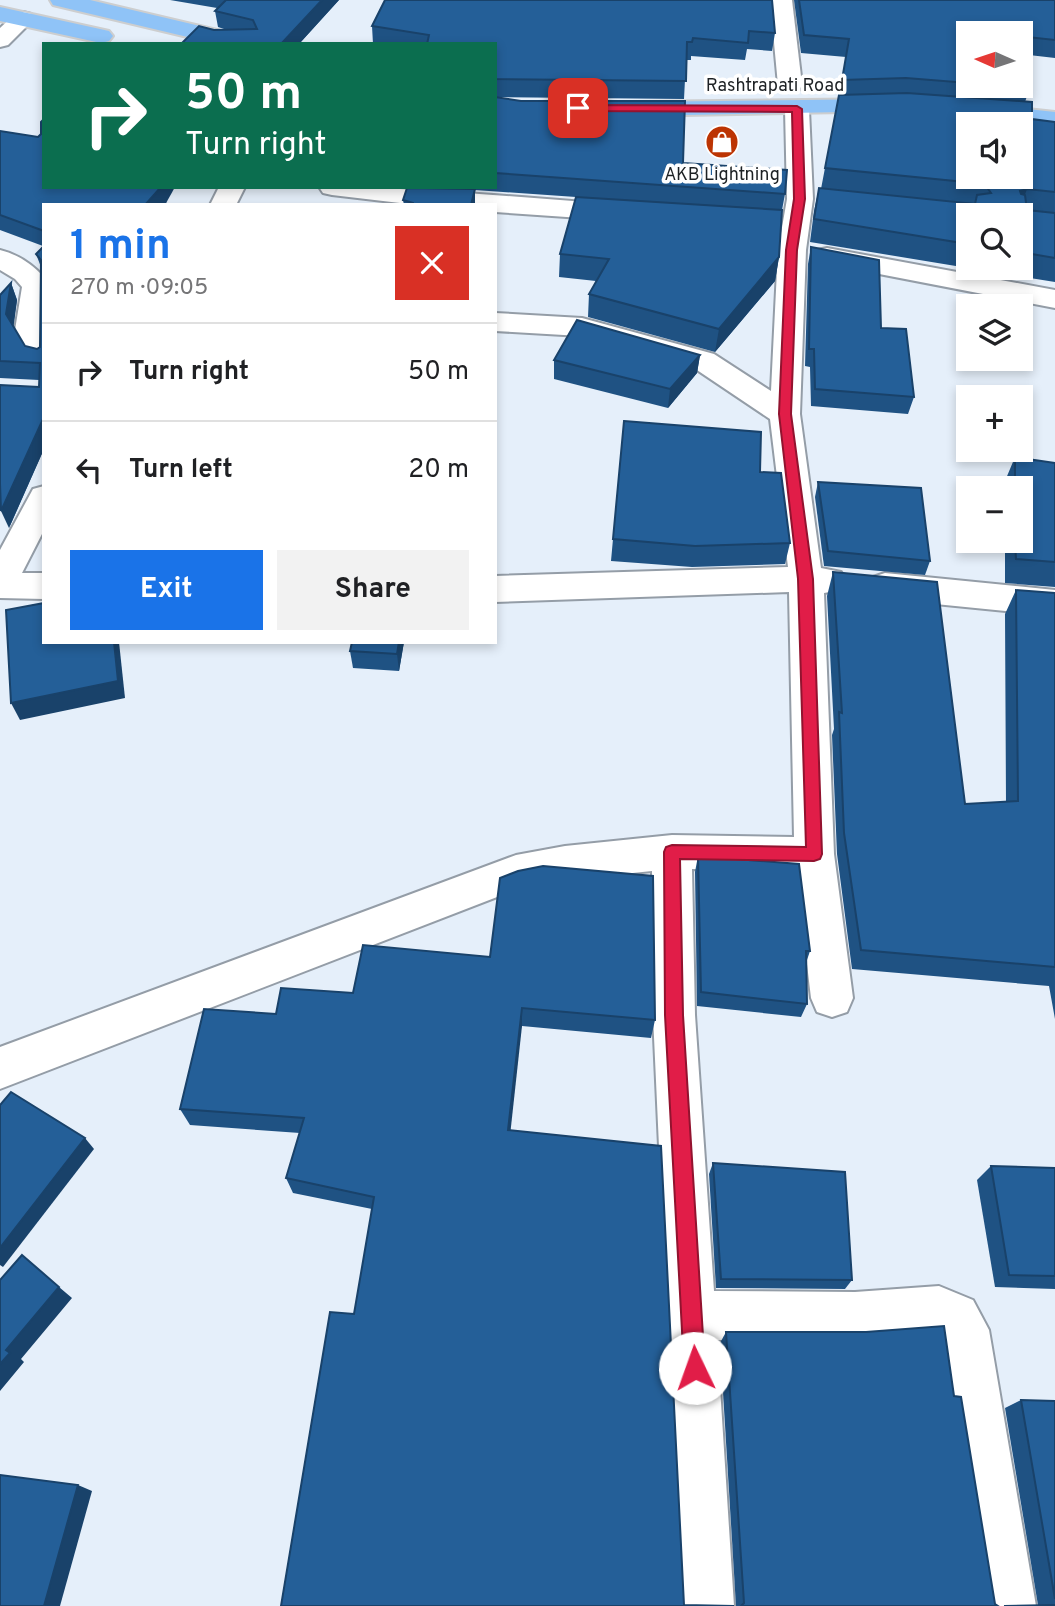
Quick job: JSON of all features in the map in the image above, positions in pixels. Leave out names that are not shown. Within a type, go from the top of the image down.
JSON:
[{"type":"main road","points":[[61,0],[239,42]]},
{"type":"main road","points":[[0,14],[119,41]]},
{"type":"main road","name":"Rashtrapati Road","points":[[605,109],[794,97],[898,84]]},
{"type":"main road","name":"Rashtrapati Road","points":[[724,85],[794,97],[915,107]]},
{"type":"main road","points":[[954,109],[1006,112],[1055,120]]},
{"type":"street","points":[[781,0],[794,97],[796,219],[785,414],[806,579],[814,854],[832,998]]},
{"type":"street","points":[[0,40],[23,19]]},
{"type":"street","points":[[349,189],[476,203]]},
{"type":"street","points":[[497,204],[656,215]]},
{"type":"street","points":[[796,219],[1055,299]]},
{"type":"street","points":[[0,258],[25,273],[36,286],[30,330],[42,351]]},
{"type":"street","points":[[497,323],[582,327],[704,361],[785,414]]},
{"type":"street","points":[[42,501],[0,584],[42,586]]},
{"type":"street","points":[[497,589],[806,579],[1055,603]]},
{"type":"street","points":[[0,1068],[516,872],[672,852],[814,854]]},
{"type":"street","points":[[672,852],[674,1015],[707,1606]]},
{"type":"street","points":[[692,1315],[855,1316],[939,1310],[956,1317],[964,1330],[1009,1606]]},
{"type":"building","points":[[226,0],[322,0],[283,42],[183,42],[199,26],[214,30],[257,29],[253,20],[215,11]]},
{"type":"building","points":[[385,0],[772,0],[775,33],[749,31],[748,43],[693,38],[692,42],[687,42],[686,81],[497,79],[497,42],[427,42],[429,35],[372,26]]},
{"type":"building","points":[[799,0],[1055,0],[1055,40],[1033,38],[1033,21],[956,21],[956,82],[906,78],[842,80],[849,39],[804,35]]},
{"type":"building","points":[[907,93],[1032,102],[1032,112],[956,112],[956,181],[825,168],[839,95]]},
{"type":"building","points":[[497,97],[521,101],[685,101],[683,163],[787,170],[785,194],[497,173]]},
{"type":"building","points":[[1033,119],[1055,122],[1055,192],[1027,189],[1033,189]]},
{"type":"building","points":[[41,122],[42,189],[159,189],[147,203],[42,203],[42,230],[0,215],[0,131],[38,137],[41,134]]},
{"type":"building","points":[[819,188],[965,203],[956,203],[956,242],[814,219]]},
{"type":"building","points":[[407,189],[475,189],[472,203],[413,203],[403,200]]},
{"type":"building","points":[[988,189],[1027,189],[1020,191],[1025,195],[1026,203],[975,203],[977,195],[991,193]]},
{"type":"building","points":[[576,197],[782,210],[779,257],[719,329],[589,294],[609,259],[560,254]]},
{"type":"building","points":[[1033,211],[1055,213],[1055,258],[1033,254]]},
{"type":"building","points":[[811,247],[879,260],[881,328],[906,329],[914,397],[815,389],[814,349],[809,349]]},
{"type":"building","points":[[42,248],[42,421],[1,511],[0,385],[39,387],[40,363],[0,361],[0,295],[11,283],[6,314],[25,346],[37,349],[40,347],[41,260],[36,254]]},
{"type":"building","points":[[577,320],[700,355],[670,389],[554,360]]},
{"type":"building","points":[[624,421],[761,432],[760,472],[781,473],[790,543],[695,546],[613,539]]},
{"type":"building","points":[[1033,460],[1055,463],[1055,562],[1016,559],[1016,553],[1033,553],[1033,476],[1015,476],[1015,462],[1033,462]]},
{"type":"building","points":[[818,482],[921,488],[930,561],[828,551]]},
{"type":"building","points":[[833,572],[937,582],[965,804],[1018,801],[1016,590],[1055,593],[1055,967],[861,950],[844,833],[839,712],[842,713]]},
{"type":"building","points":[[42,603],[42,644],[114,644],[118,681],[11,703],[6,610]]},
{"type":"building","points":[[352,644],[399,644],[397,654],[350,651]]},
{"type":"building","points":[[698,856],[799,864],[810,951],[806,951],[807,1004],[701,992]]},
{"type":"building","points":[[543,866],[653,876],[655,1020],[522,1008],[508,1130],[661,1146],[684,1605],[734,1606],[281,1606],[330,1312],[354,1314],[374,1197],[286,1178],[304,1118],[180,1109],[204,1009],[276,1014],[281,988],[353,993],[363,945],[490,957],[500,878]]},
{"type":"building","points":[[11,1092],[85,1138],[0,1248],[0,1105]]},
{"type":"building","points":[[713,1163],[845,1172],[852,1280],[721,1279]]},
{"type":"building","points":[[991,1166],[1055,1168],[1055,1276],[1009,1275]]},
{"type":"building","points":[[22,1255],[59,1287],[6,1350],[10,1353],[0,1364],[0,1280]]},
{"type":"building","points":[[944,1326],[954,1396],[961,1397],[995,1604],[998,1606],[741,1606],[744,1603],[726,1332],[866,1332]]},
{"type":"building","points":[[1021,1400],[1055,1401],[1055,1599]]},
{"type":"building","points":[[0,1475],[78,1485],[44,1606],[0,1606]]},
{"type":"place","name":"AKB Lightning","points":[[722,142]]},
{"type":"route","points":[[578,108],[797,109],[800,199],[792,250],[785,414],[806,579],[814,854],[672,852],[674,1015],[695,1368]]}]
